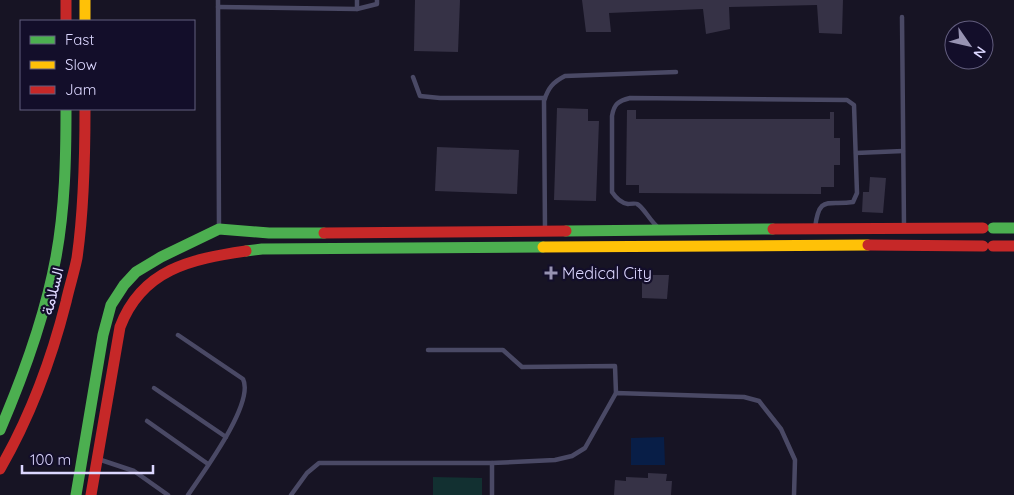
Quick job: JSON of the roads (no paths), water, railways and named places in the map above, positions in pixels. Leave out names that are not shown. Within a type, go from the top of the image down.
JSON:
[{"type":"street","points":[[66,0],[66,20]]},
{"type":"street","points":[[85,0],[85,20]]},
{"type":"street","name":"السلامة","points":[[0,430],[26,369],[43,314],[56,256],[63,188],[66,110]]},
{"type":"street","name":"السلامة","points":[[0,469],[19,436],[44,373],[62,318],[77,258],[82,208],[85,110]]},
{"type":"street","points":[[76,495],[102,342],[111,306],[124,285],[136,272],[167,253],[219,229],[269,233],[1014,228]]},
{"type":"street","points":[[91,495],[120,327],[131,304],[145,286],[157,276],[175,266],[226,254],[262,250],[777,245],[1014,246]]},
{"type":"street","points":[[167,253],[175,266]]},
{"type":"lane","points":[[218,0],[219,229]]},
{"type":"lane","points":[[357,0],[357,9]]},
{"type":"lane","points":[[218,7],[357,9],[377,4],[377,0]]},
{"type":"lane","points":[[902,17],[904,229]]},
{"type":"lane","points":[[545,231],[544,114],[547,90],[554,81],[565,76],[676,72]]},
{"type":"lane","points":[[413,77],[420,96],[440,98],[545,98]]},
{"type":"lane","points":[[662,230],[653,224],[643,208],[636,203],[626,204],[616,199],[612,192],[612,116],[618,101],[630,98],[847,100],[854,105],[857,193],[853,202],[828,202],[820,208],[816,216],[815,229]]},
{"type":"lane","points":[[856,152],[903,152]]},
{"type":"lane","points":[[178,335],[245,382],[242,404],[226,437],[188,495]]},
{"type":"lane","points":[[291,495],[307,473],[319,463],[492,463],[555,460],[572,456],[585,448],[616,393],[615,366],[522,367],[503,350],[428,350]]},
{"type":"lane","points":[[154,388],[226,437]]},
{"type":"lane","points":[[616,393],[744,397],[758,401],[781,429],[795,460],[794,495]]},
{"type":"lane","points":[[147,421],[208,464]]},
{"type":"lane","points":[[97,458],[134,471],[168,495]]},
{"type":"lane","points":[[492,463],[492,495]]},
{"type":"water","points":[[664,437],[665,465],[631,465],[631,438]]},
{"type":"place","name":"Medical City","points":[[551,273]]}]
